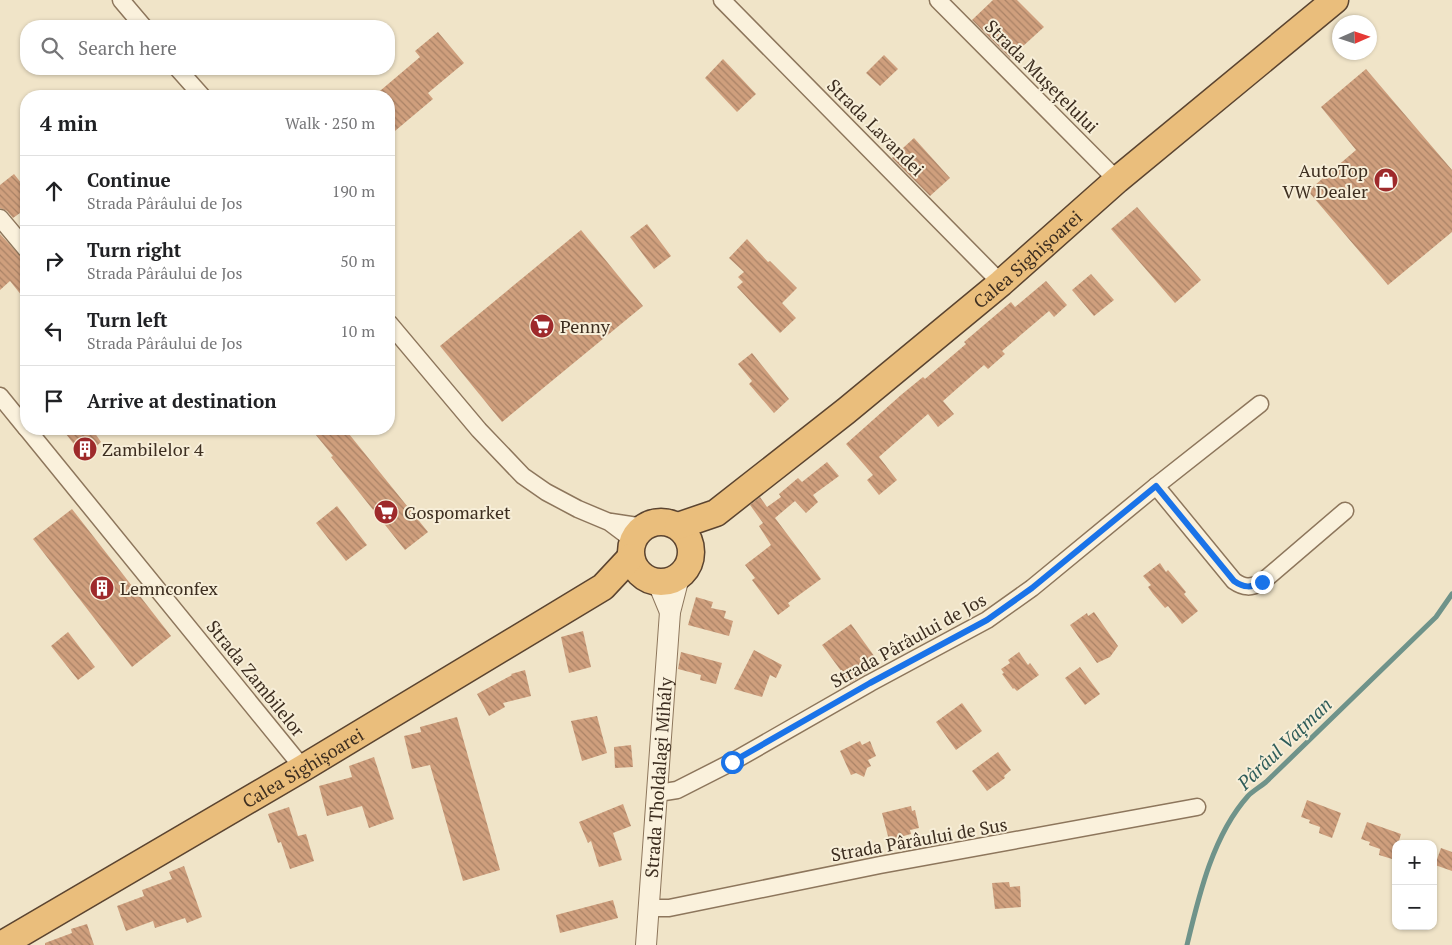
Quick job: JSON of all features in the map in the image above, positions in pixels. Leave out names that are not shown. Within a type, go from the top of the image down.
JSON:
[{"type":"highway","name":"Calea Sighișoarei","points":[[1,945],[303,768],[648,560],[687,569],[691,558],[685,536],[846,411],[1001,283],[1117,180],[1335,0]]},
{"type":"highway","points":[[648,560],[652,523],[670,522],[685,536]]},
{"type":"street","points":[[121,0],[138,20]]},
{"type":"street","name":"Strada Lavandei","points":[[722,0],[1001,283]]},
{"type":"street","name":"Strada Mușețelului","points":[[938,0],[1117,180]]},
{"type":"street","points":[[183,75],[197,90]]},
{"type":"street","points":[[0,218],[20,242]]},
{"type":"street","points":[[395,330],[479,430],[523,476],[546,492],[578,509],[609,522],[648,560]]},
{"type":"street","name":"Strada Zambilelor","points":[[0,396],[20,421]]},
{"type":"street","name":"Strada Pârâului de Jos","points":[[658,793],[678,790],[732,762],[870,683],[987,620],[1032,588],[1156,486],[1260,404]]},
{"type":"street","name":"Strada Zambilelor","points":[[31,435],[303,768]]},
{"type":"street","points":[[1156,486],[1234,581],[1243,587],[1254,587],[1262,582],[1345,511]]},
{"type":"street","name":"Strada Tholdalagi Mihály","points":[[646,945],[670,612],[648,560]]},
{"type":"street","name":"Strada Pârâului de Sus","points":[[649,908],[669,908],[880,865],[1197,807]]},
{"type":"building","points":[[993,0],[1017,0],[1044,27],[1010,58],[972,20]]},
{"type":"building","points":[[438,32],[464,63],[428,93],[433,99],[395,131],[395,90],[381,90],[420,57],[415,51]]},
{"type":"building","points":[[884,55],[898,69],[880,86],[866,73]]},
{"type":"building","points":[[723,59],[756,94],[737,112],[705,78]]},
{"type":"building","name":"AutoTop VW Dealer","points":[[1366,69],[1452,170],[1452,232],[1388,285],[1308,191],[1356,150],[1321,107]]},
{"type":"building","points":[[914,138],[950,178],[930,196],[892,158]]},
{"type":"building","points":[[14,174],[20,182],[20,213],[13,218],[7,211],[0,208],[0,185]]},
{"type":"building","points":[[1137,207],[1201,280],[1175,303],[1111,229]]},
{"type":"building","points":[[647,224],[671,256],[654,269],[630,237]]},
{"type":"building","name":"Penny","points":[[581,230],[643,306],[502,422],[440,346]]},
{"type":"building","points":[[0,234],[20,256],[20,294],[10,281],[0,290]]},
{"type":"building","points":[[747,239],[768,262],[770,261],[797,288],[782,303],[796,318],[780,333],[737,287],[743,282],[738,277],[744,272],[729,258]]},
{"type":"building","points":[[1091,274],[1114,300],[1094,316],[1072,290]]},
{"type":"building","points":[[1046,281],[1067,305],[1054,317],[1049,311],[1002,351],[1005,354],[988,369],[984,365],[943,401],[954,414],[938,427],[928,414],[879,457],[897,480],[879,495],[867,480],[873,475],[846,444],[901,395],[923,377],[925,379],[966,344],[964,342],[1011,302],[1015,307]]},
{"type":"building","points":[[752,353],[789,399],[774,413],[749,384],[752,381],[738,364]]},
{"type":"building","name":"Zambilelor 4","points":[[67,435],[96,435],[101,442],[84,457]]},
{"type":"building","points":[[316,435],[350,435],[428,532],[405,550],[331,457],[333,456]]},
{"type":"building","points":[[827,462],[839,476],[813,495],[818,502],[806,513],[795,501],[775,518],[821,579],[788,603],[790,606],[778,615],[752,580],[755,578],[745,565],[771,545],[759,526],[763,523],[750,505],[760,497],[767,507],[781,497],[779,494],[798,478],[802,482]]},
{"type":"building","points":[[337,506],[367,545],[346,561],[316,523]]},
{"type":"building","name":"Lemnconfex","points":[[72,509],[171,636],[132,667],[33,539]]},
{"type":"building","points":[[1160,563],[1166,572],[1168,570],[1186,592],[1184,594],[1198,611],[1182,624],[1168,606],[1165,608],[1153,594],[1148,587],[1151,585],[1143,576]]},
{"type":"building","points":[[696,597],[713,602],[711,608],[726,611],[724,618],[733,621],[729,636],[688,625]]},
{"type":"building","points":[[1094,612],[1118,646],[1110,657],[1097,663],[1070,625],[1087,613],[1088,616]]},
{"type":"building","points":[[851,624],[880,664],[850,683],[822,645]]},
{"type":"building","points":[[583,631],[591,667],[569,673],[561,637]]},
{"type":"building","points":[[68,632],[95,667],[78,680],[51,646]]},
{"type":"building","points":[[754,650],[782,665],[776,678],[770,675],[762,697],[734,689]]},
{"type":"building","points":[[681,652],[722,663],[716,684],[700,680],[701,675],[678,669]]},
{"type":"building","points":[[1019,652],[1028,665],[1030,663],[1039,675],[1017,691],[1013,689],[1002,674],[1004,673],[1001,669],[1010,663],[1008,660]]},
{"type":"building","points":[[1080,667],[1100,694],[1085,705],[1065,678]]},
{"type":"building","points":[[525,670],[531,696],[503,703],[505,707],[489,716],[477,694],[511,674]]},
{"type":"building","points":[[962,703],[982,731],[956,750],[936,722]]},
{"type":"building","points":[[597,716],[607,753],[582,761],[571,721]]},
{"type":"building","points":[[457,717],[500,870],[463,881],[430,765],[412,769],[404,736],[421,732],[420,727]]},
{"type":"building","points":[[860,741],[862,745],[870,741],[876,756],[868,760],[871,766],[867,768],[864,777],[856,773],[851,775],[840,751]]},
{"type":"building","points":[[631,745],[633,767],[615,768],[614,747]]},
{"type":"building","points":[[998,752],[1011,770],[1004,776],[1005,778],[987,791],[972,771]]},
{"type":"building","points":[[374,757],[394,819],[369,828],[362,806],[327,816],[319,786],[352,777],[349,766]]},
{"type":"building","points":[[1307,800],[1341,813],[1332,838],[1319,833],[1320,827],[1309,823],[1310,820],[1301,817]]},
{"type":"building","points":[[623,804],[631,826],[613,833],[622,860],[599,867],[591,841],[588,843],[579,822]]},
{"type":"building","points":[[911,806],[912,811],[915,810],[919,828],[910,830],[911,834],[889,840],[882,813]]},
{"type":"building","points":[[289,807],[298,836],[306,834],[314,861],[290,869],[281,842],[278,843],[268,814]]},
{"type":"building","points":[[1367,822],[1401,834],[1399,840],[1392,840],[1392,859],[1379,855],[1380,849],[1369,845],[1370,842],[1361,839]]},
{"type":"building","points":[[1441,848],[1452,852],[1452,871],[1437,866]]},
{"type":"building","points":[[184,866],[202,917],[187,923],[185,918],[155,928],[153,921],[126,931],[117,906],[144,896],[142,890],[172,879],[169,872]]},
{"type":"building","points":[[1009,882],[1010,887],[1020,886],[1021,907],[995,909],[992,883]]},
{"type":"building","points":[[613,900],[618,918],[560,933],[556,915]]},
{"type":"building","points":[[87,924],[94,945],[45,945],[45,943],[72,933],[71,929]]},
{"type":"waterway","name":"Pârâul Vațman","points":[[1187,945],[1202,886],[1216,847],[1225,829],[1248,796],[1266,782],[1436,617],[1452,594]]},
{"type":"place","name":"AutoTop VW Dealer","points":[[1386,180]]},
{"type":"place","name":"Penny","points":[[542,326]]},
{"type":"place","name":"Zambilelor 4","points":[[85,449]]},
{"type":"place","name":"Gospomarket","points":[[386,512]]},
{"type":"place","name":"Lemnconfex","points":[[102,588]]},
{"type":"route","points":[[732,762],[870,683],[987,620],[1032,588],[1156,486],[1234,581],[1243,587],[1254,587],[1262,582]]}]
